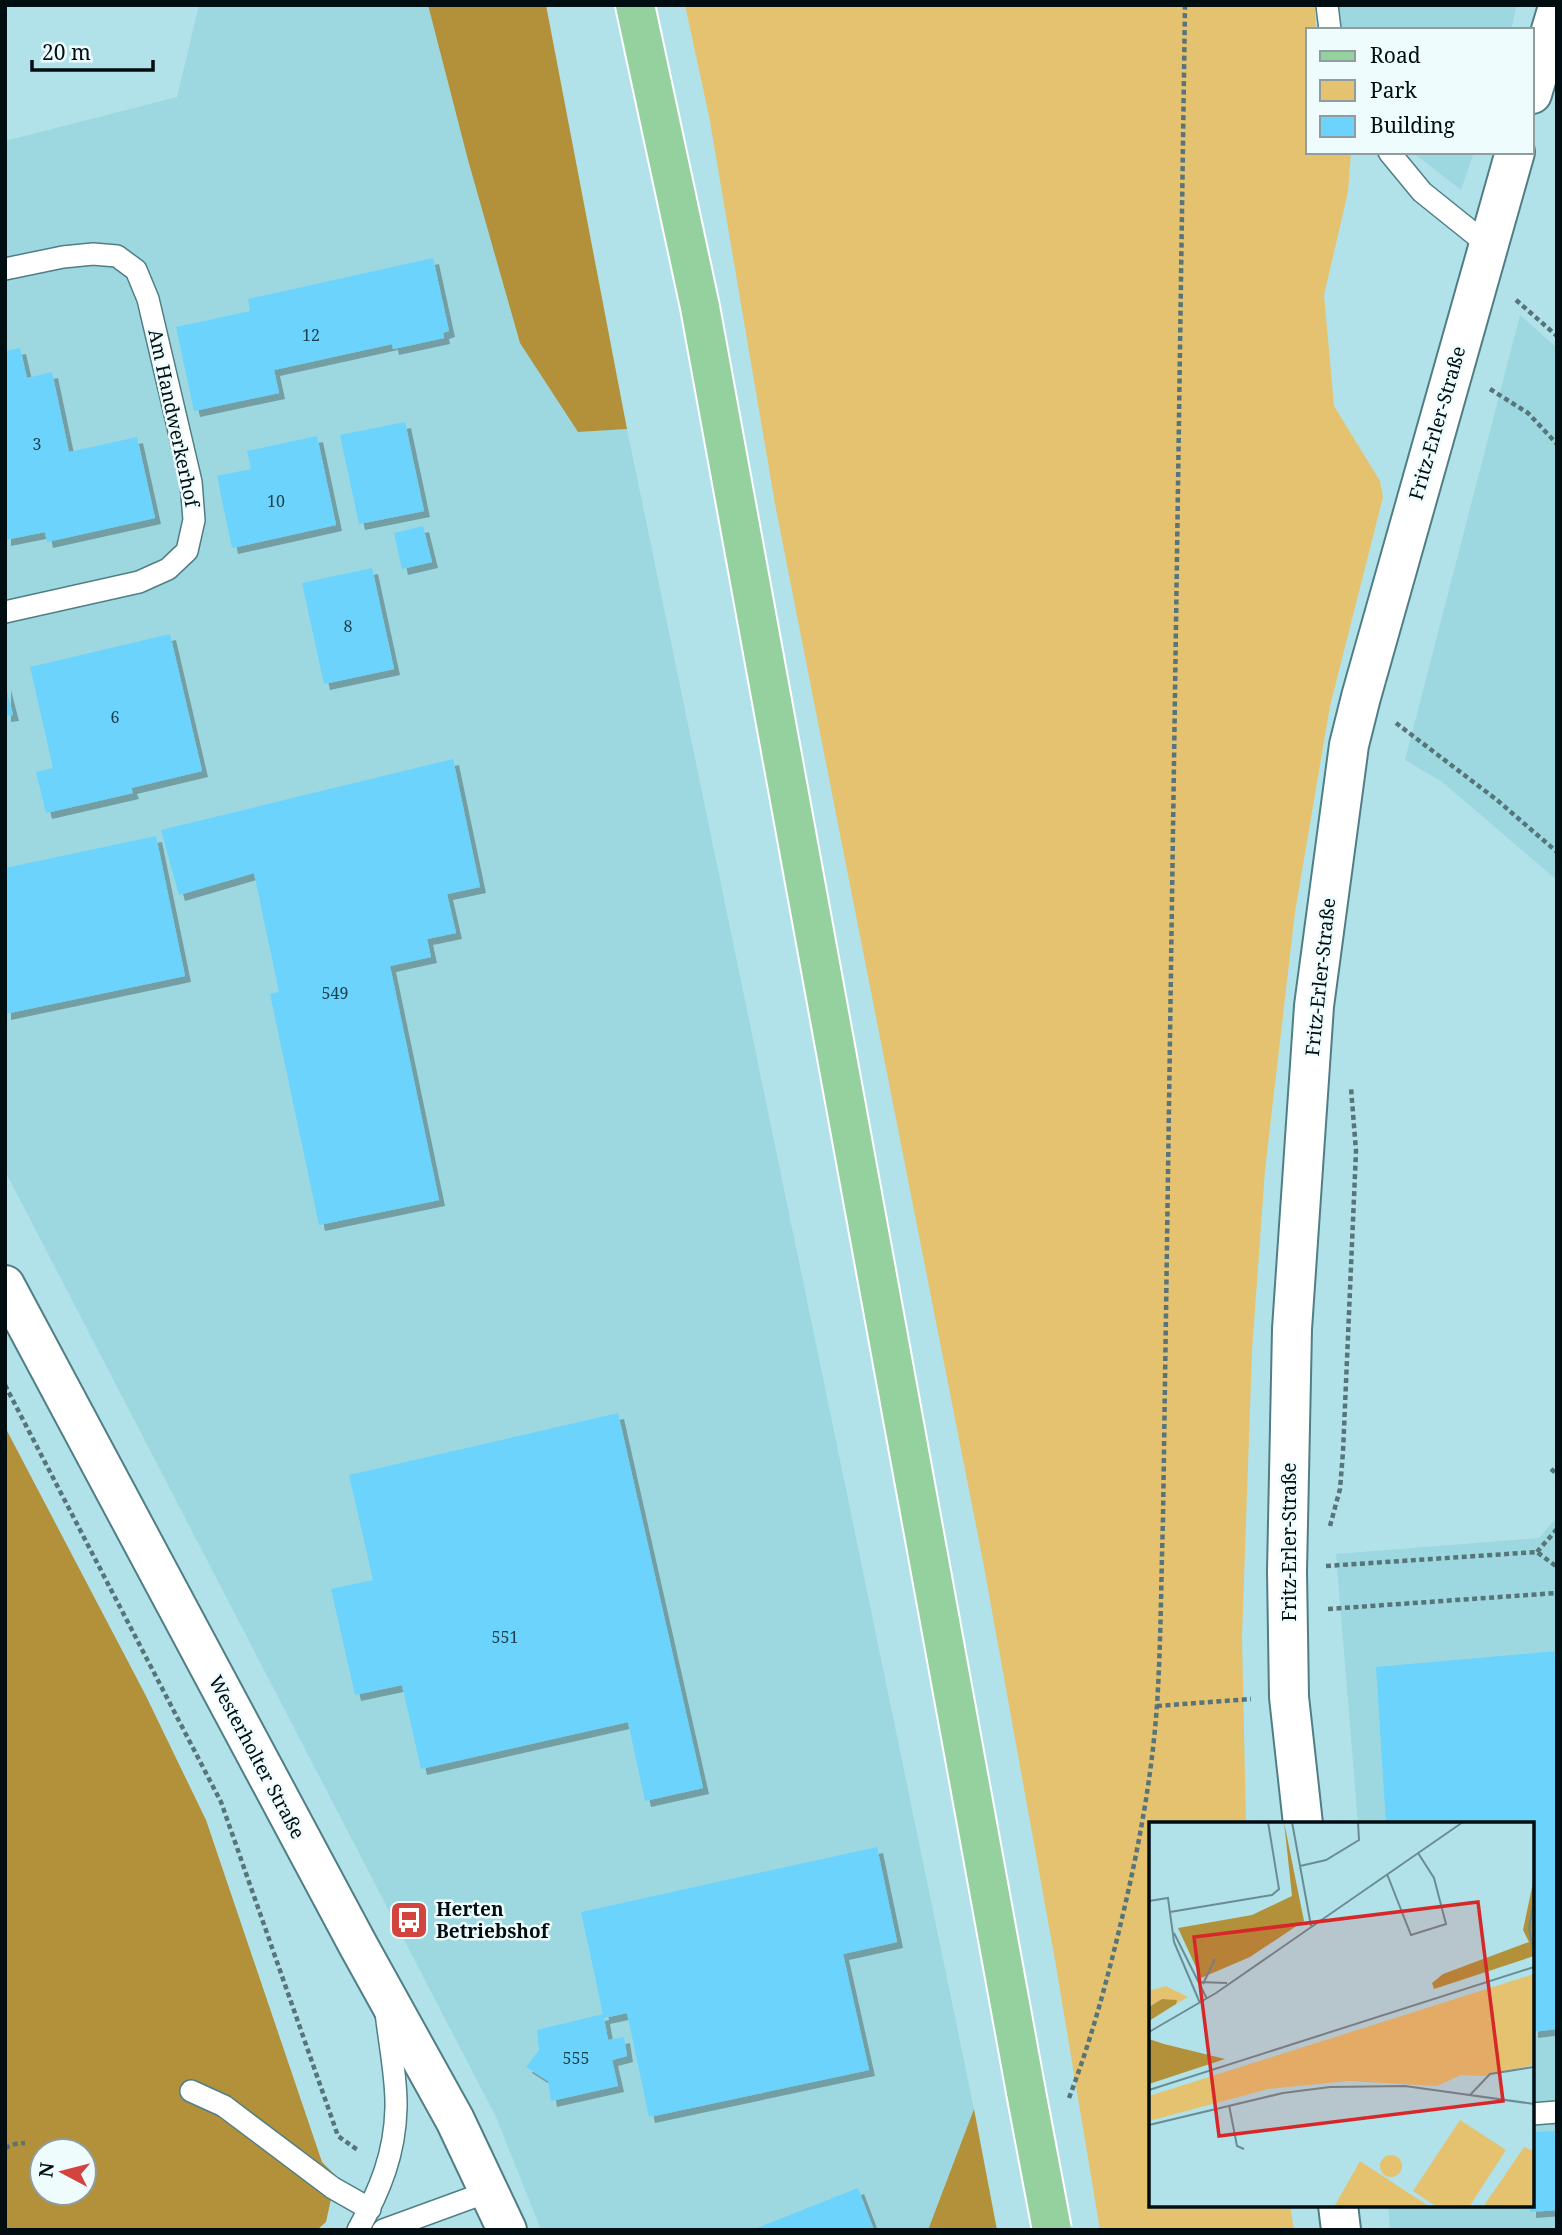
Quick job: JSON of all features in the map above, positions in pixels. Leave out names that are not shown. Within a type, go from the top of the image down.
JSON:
[{"type":"main road","points":[[635,5],[700,307],[1052,2230]]},
{"type":"street","points":[[1534,87],[1557,10]]},
{"type":"street","name":"Fritz-Erler-Straße","points":[[1303,1822],[1289,1685],[1287,1571],[1292,1329],[1314,1006],[1349,746],[1514,154]]},
{"type":"street","name":"Westerholter Straße","points":[[5,1285],[14,1321],[192,1638],[456,2120],[506,2230]]},
{"type":"street","points":[[1338,2207],[1341,2230]]},
{"type":"lane","points":[[1327,5],[1329,28]]},
{"type":"lane","points":[[1391,154],[1422,192],[1488,245]]},
{"type":"lane","name":"Am Handwerkerhof","points":[[5,269],[93,254],[117,257],[135,270],[151,312],[191,482],[194,520],[187,551],[167,569],[139,582],[5,612]]},
{"type":"lane","points":[[358,2230],[379,2193],[389,2161],[396,2107],[383,1989]]},
{"type":"lane","points":[[191,2091],[224,2106],[333,2188],[370,2208]]},
{"type":"lane","points":[[1534,2114],[1557,2112]]},
{"type":"lane","points":[[383,2230],[490,2191]]},
{"type":"path","points":[[1069,2100],[1109,1973],[1136,1859],[1150,1774],[1157,1706],[1164,1478],[1185,5]]},
{"type":"path","points":[[1513,309],[1520,287]]},
{"type":"path","points":[[1516,300],[1557,336]]},
{"type":"path","points":[[1486,402],[1493,377]]},
{"type":"path","points":[[1490,388],[1528,413],[1557,444]]},
{"type":"path","points":[[1361,697],[1497,800],[1557,852]]},
{"type":"path","points":[[1394,738],[1401,711]]},
{"type":"path","points":[[1329,1529],[1339,1489],[1344,1438],[1356,1151],[1350,1075]]},
{"type":"path","points":[[5,1385],[221,1802],[338,2136],[352,2148],[362,2152]]},
{"type":"path","points":[[1551,1469],[1557,1474]]},
{"type":"path","points":[[1536,1552],[1557,1529]]},
{"type":"path","points":[[1325,1566],[1536,1552],[1557,1567]]},
{"type":"path","points":[[1326,1553],[1326,1577]]},
{"type":"path","points":[[1327,1609],[1557,1592]]},
{"type":"path","points":[[1326,1598],[1327,1622]]},
{"type":"path","points":[[1157,1706],[1256,1699]]},
{"type":"path","points":[[5,2148],[25,2143]]},
{"type":"shaded area","points":[[199,5],[428,5],[468,160],[578,432],[627,429],[974,2109],[928,2230],[541,2230],[496,2117],[5,1171],[5,141],[177,97]]},
{"type":"shaded area","points":[[428,5],[546,5],[627,429],[578,432],[520,343],[468,160]]},
{"type":"shaded area","points":[[1335,5],[1517,5],[1511,28],[1337,28]]},
{"type":"shaded area","points":[[1415,154],[1473,154],[1461,190]]},
{"type":"shaded area","points":[[1520,315],[1557,348],[1557,880],[1442,782],[1405,760]]},
{"type":"shaded area","points":[[5,1427],[145,1694],[206,1820],[322,2162],[336,2176],[326,2222],[317,2230],[5,2230]]},
{"type":"shaded area","points":[[1557,1517],[1557,2230],[1390,2230],[1388,2207],[1534,2207],[1534,1822],[1358,1822],[1336,1554],[1539,1538]]},
{"type":"shaded area","points":[[974,2109],[997,2230],[928,2230]]},
{"type":"green space","points":[[685,5],[1315,5],[1316,28],[1306,28],[1306,154],[1351,154],[1348,192],[1324,295],[1334,406],[1380,481],[1383,497],[1330,706],[1295,912],[1265,1170],[1252,1351],[1242,1637],[1246,1822],[1149,1822],[1149,2207],[1290,2207],[1294,2230],[1100,2230],[1055,1960],[982,1556],[775,504],[709,116]]},
{"type":"building","points":[[433,258],[449,331],[443,333],[444,338],[393,349],[392,344],[274,370],[279,393],[194,411],[176,327],[250,311],[248,299]]},
{"type":"building","points":[[20,348],[27,378],[52,372],[69,452],[137,437],[155,518],[47,542],[45,532],[5,540],[5,351]]},
{"type":"building","points":[[405,422],[424,511],[359,524],[340,435]]},
{"type":"building","points":[[317,436],[336,525],[232,548],[217,476],[251,469],[247,451]]},
{"type":"building","points":[[423,526],[432,562],[402,569],[394,533]]},
{"type":"building","points":[[372,568],[394,669],[324,684],[302,583]]},
{"type":"building","points":[[170,634],[202,771],[131,788],[133,793],[46,813],[36,772],[53,768],[30,667]]},
{"type":"building","points":[[5,684],[13,715],[5,716]]},
{"type":"building","points":[[453,759],[480,887],[447,894],[456,933],[427,939],[431,957],[390,966],[439,1200],[319,1225],[270,994],[279,992],[254,873],[179,895],[161,830]]},
{"type":"building","points":[[156,836],[185,976],[5,1014],[5,868]]},
{"type":"building","points":[[618,1413],[703,1788],[645,1801],[628,1722],[421,1769],[402,1685],[355,1695],[331,1589],[373,1580],[349,1475]]},
{"type":"building","points":[[1557,1651],[1557,2029],[1534,2032],[1534,1822],[1386,1822],[1376,1667]]},
{"type":"building","points":[[877,1847],[897,1942],[843,1954],[869,2070],[649,2117],[627,2013],[604,2018],[608,2040],[624,2037],[627,2056],[612,2060],[618,2086],[551,2101],[548,2081],[526,2067],[539,2050],[537,2030],[603,2014],[581,1912]]},
{"type":"building","points":[[1557,2131],[1557,2210],[1530,2212],[1530,2207],[1534,2207],[1534,2132]]},
{"type":"building","points":[[858,2188],[874,2230],[752,2230]]},
{"type":"place","name":"Herten Betriebshof","points":[[409,1920]]}]
